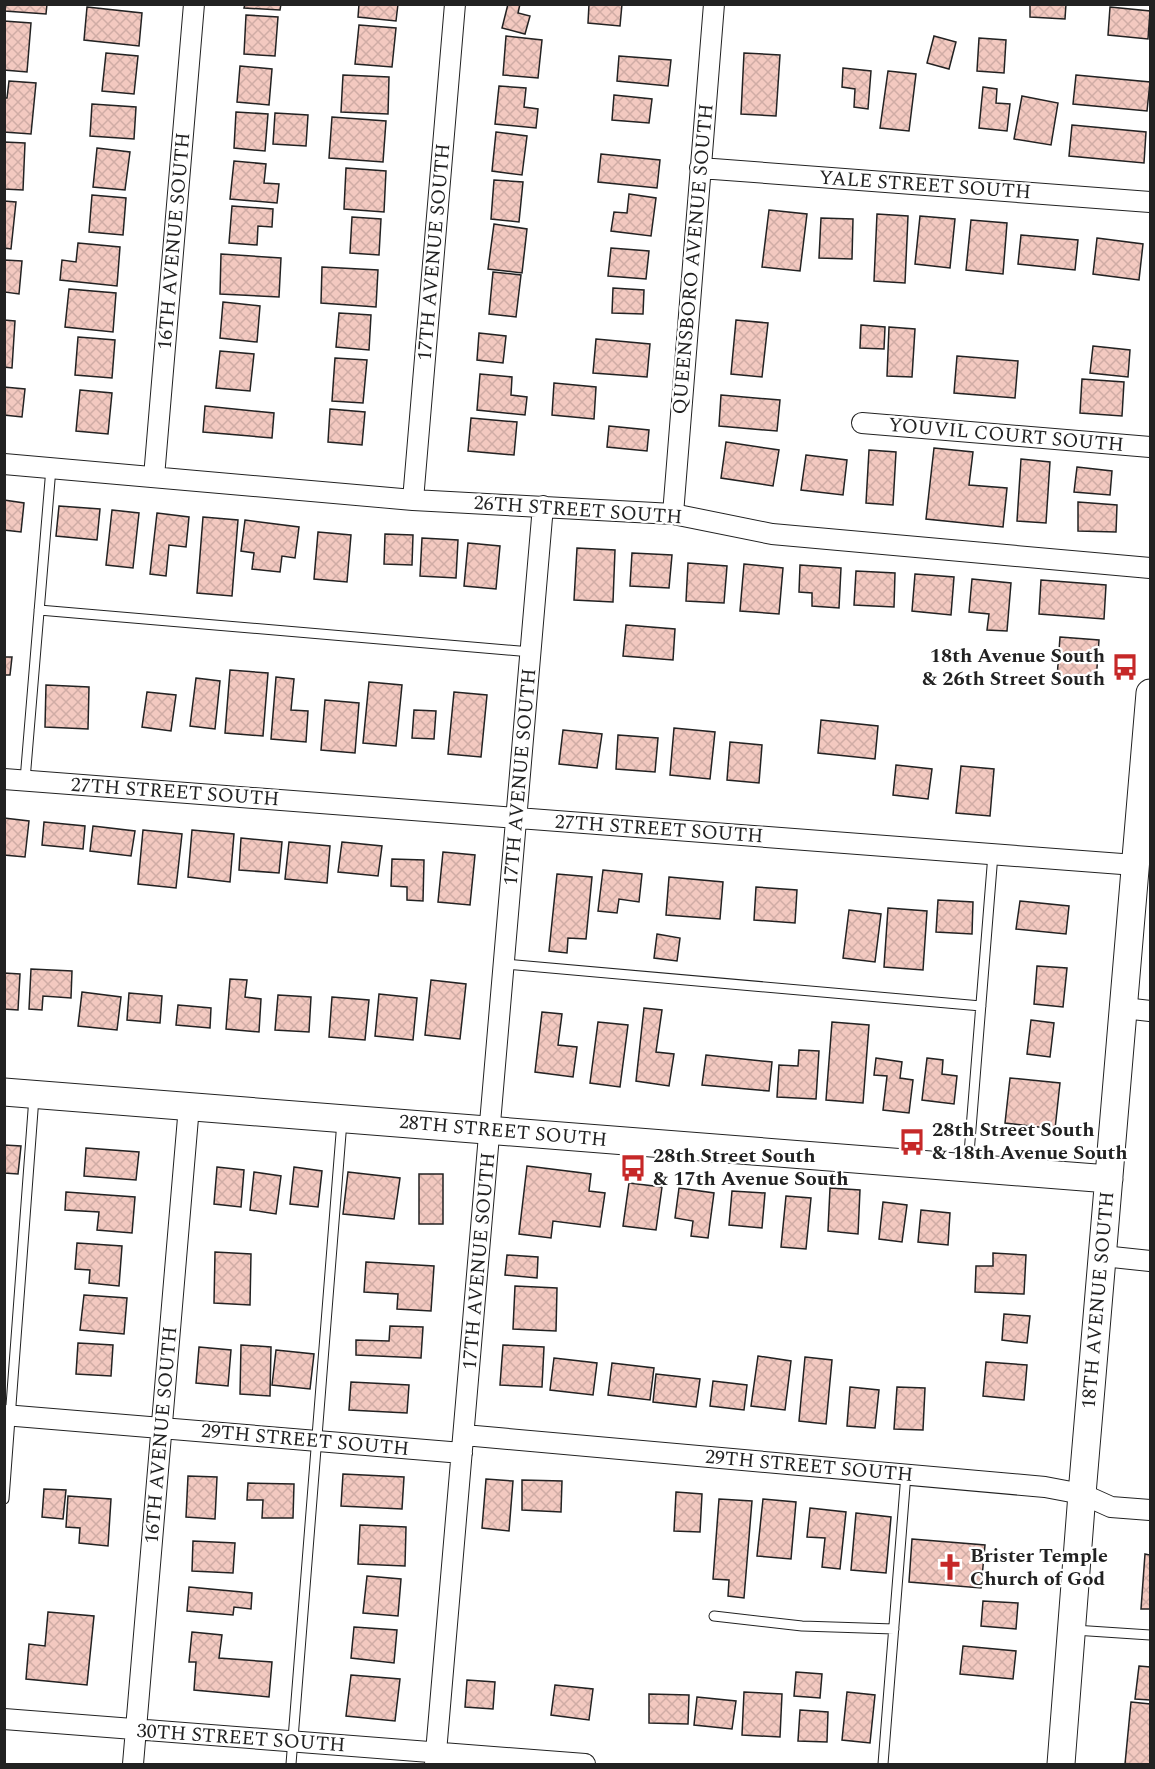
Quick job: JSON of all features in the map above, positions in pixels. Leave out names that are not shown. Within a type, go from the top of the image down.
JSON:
[{"type":"street","name":"16TH AVENUE SOUTH","points":[[154,477],[194,4]]},
{"type":"street","name":"17TH AVENUE SOUTH","points":[[413,500],[455,4]]},
{"type":"street","name":"QUEENSBORO AVENUE SOUTH","points":[[673,514],[714,4]]},
{"type":"street","name":"YALE STREET SOUTH","points":[[700,168],[1150,202]]},
{"type":"street","name":"YOUVIL COURT SOUTH","points":[[862,423],[1150,447]]},
{"type":"street","name":"26TH STREET SOUTH","points":[[4,464],[413,500],[673,514],[772,534],[1150,568]]},
{"type":"street","name":"17TH AVENUE SOUTH","points":[[436,1759],[543,506]]},
{"type":"street","name":"18TH AVENUE SOUTH","points":[[1061,1764],[1150,694]]},
{"type":"street","name":"27TH STREET SOUTH","points":[[4,779],[1135,865]]},
{"type":"street","points":[[1124,1008],[1150,1011]]},
{"type":"street","name":"28TH STREET SOUTH","points":[[4,1092],[1109,1179]]},
{"type":"street","name":"16TH AVENUE SOUTH","points":[[133,1764],[189,1106]]},
{"type":"street","points":[[1103,1256],[1150,1261]]},
{"type":"street","name":"29TH STREET SOUTH","points":[[8,1415],[318,1441],[463,1444],[906,1474],[1045,1487],[1082,1494],[1111,1507],[1150,1510]]},
{"type":"street","name":"30TH STREET SOUTH","points":[[4,1719],[293,1742],[436,1759],[585,1764]]},
{"type":"lane","points":[[25,780],[51,468]]},
{"type":"lane","points":[[39,610],[531,652]]},
{"type":"lane","points":[[968,1168],[993,855]]},
{"type":"lane","points":[[504,964],[981,1006]]},
{"type":"lane","points":[[4,1499],[8,1415],[34,1094]]},
{"type":"lane","points":[[291,1764],[342,1118]]},
{"type":"lane","points":[[883,1764],[906,1474]]},
{"type":"lane","points":[[714,1616],[802,1626],[894,1629]]},
{"type":"lane","points":[[1071,1630],[1150,1635]]},
{"type":"building","points":[[6,4],[47,4],[46,14],[5,11]]},
{"type":"building","points":[[245,4],[281,4],[280,10],[244,8]]},
{"type":"building","points":[[359,4],[398,4],[396,21],[358,17]]},
{"type":"building","points":[[508,4],[520,4],[518,13],[530,16],[525,34],[502,28]]},
{"type":"building","points":[[589,4],[622,4],[620,26],[588,23]]},
{"type":"building","points":[[1030,4],[1066,4],[1065,19],[1030,17]]},
{"type":"building","points":[[87,7],[142,13],[139,46],[84,40]]},
{"type":"building","points":[[1110,7],[1150,11],[1148,39],[1108,35]]},
{"type":"building","points":[[246,15],[278,17],[275,56],[244,54]]},
{"type":"building","points":[[4,21],[31,23],[27,72],[4,70]]},
{"type":"building","points":[[359,25],[396,28],[392,67],[355,64]]},
{"type":"building","points":[[506,36],[542,40],[538,78],[503,75]]},
{"type":"building","points":[[934,36],[956,42],[949,69],[927,63]]},
{"type":"building","points":[[979,38],[1006,40],[1004,73],[977,71]]},
{"type":"building","points":[[106,53],[138,56],[134,94],[102,91]]},
{"type":"building","points":[[744,53],[780,55],[776,116],[741,114]]},
{"type":"building","points":[[619,56],[671,60],[668,86],[617,81]]},
{"type":"building","points":[[240,66],[272,69],[269,105],[237,102]]},
{"type":"building","points":[[843,68],[871,71],[868,109],[854,107],[855,89],[842,87]]},
{"type":"building","points":[[888,71],[916,74],[909,131],[880,128]]},
{"type":"building","points":[[343,75],[389,77],[388,114],[341,112]]},
{"type":"building","points":[[1076,75],[1150,82],[1147,111],[1073,104]]},
{"type":"building","points":[[9,81],[36,83],[31,134],[4,132],[4,98],[7,98]]},
{"type":"building","points":[[499,86],[526,88],[524,107],[538,109],[536,128],[495,124]]},
{"type":"building","points":[[983,87],[997,89],[996,103],[1010,104],[1007,131],[979,128]]},
{"type":"building","points":[[614,95],[652,99],[649,123],[612,120]]},
{"type":"building","points":[[1022,96],[1058,103],[1051,145],[1014,139]]},
{"type":"building","points":[[92,104],[136,107],[134,139],[90,136]]},
{"type":"building","points":[[236,112],[268,114],[265,151],[234,148]]},
{"type":"building","points":[[275,113],[308,115],[306,146],[273,144]]},
{"type":"building","points":[[332,117],[386,121],[383,162],[329,158]]},
{"type":"building","points":[[1072,125],[1146,132],[1144,163],[1069,156]]},
{"type":"building","points":[[496,132],[527,136],[522,175],[492,171]]},
{"type":"building","points":[[4,142],[25,143],[23,190],[4,189]]},
{"type":"building","points":[[97,148],[130,152],[125,190],[93,187]]},
{"type":"building","points":[[601,154],[660,160],[657,188],[598,182]]},
{"type":"building","points":[[234,161],[266,164],[264,183],[279,184],[277,203],[230,199]]},
{"type":"building","points":[[346,168],[386,171],[384,212],[344,209]]},
{"type":"building","points":[[494,180],[523,182],[519,222],[491,219]]},
{"type":"building","points":[[629,194],[656,198],[651,236],[611,231],[614,212],[627,213]]},
{"type":"building","points":[[92,195],[126,198],[123,235],[89,232]]},
{"type":"building","points":[[4,201],[16,202],[11,249],[4,248]]},
{"type":"building","points":[[232,206],[273,209],[272,227],[258,226],[257,245],[229,243]]},
{"type":"building","points":[[769,210],[807,214],[800,271],[762,267]]},
{"type":"building","points":[[877,214],[908,216],[905,283],[874,281]]},
{"type":"building","points":[[920,216],[955,219],[950,268],[915,264]]},
{"type":"building","points":[[352,217],[381,219],[379,255],[350,253]]},
{"type":"building","points":[[821,218],[853,219],[852,259],[819,258]]},
{"type":"building","points":[[971,220],[1007,223],[1003,274],[966,270]]},
{"type":"building","points":[[494,224],[527,229],[522,273],[488,269]]},
{"type":"building","points":[[1021,235],[1078,240],[1075,270],[1018,264]]},
{"type":"building","points":[[1097,238],[1143,244],[1139,280],[1093,274]]},
{"type":"building","points":[[78,243],[120,247],[117,286],[60,280],[62,260],[76,262]]},
{"type":"building","points":[[611,248],[649,251],[646,279],[608,276]]},
{"type":"building","points":[[221,254],[281,258],[279,297],[220,294]]},
{"type":"building","points":[[4,260],[22,261],[19,294],[5,292],[4,300]]},
{"type":"building","points":[[322,267],[378,270],[376,307],[321,303]]},
{"type":"building","points":[[493,272],[521,275],[516,317],[489,314]]},
{"type":"building","points":[[613,288],[644,290],[643,314],[612,313]]},
{"type":"building","points":[[69,289],[116,293],[113,332],[65,327]]},
{"type":"building","points":[[223,302],[260,306],[257,342],[220,338]]},
{"type":"building","points":[[339,313],[371,315],[369,350],[336,347]]},
{"type":"building","points":[[4,320],[15,321],[12,368],[4,367]]},
{"type":"building","points":[[736,320],[768,323],[762,377],[731,374]]},
{"type":"building","points":[[861,325],[885,327],[884,349],[860,348]]},
{"type":"building","points":[[889,327],[915,329],[912,377],[887,376]]},
{"type":"building","points":[[479,333],[506,336],[503,363],[477,360]]},
{"type":"building","points":[[78,337],[115,340],[112,378],[75,375]]},
{"type":"building","points":[[596,339],[650,344],[647,377],[593,373]]},
{"type":"building","points":[[1093,346],[1130,350],[1128,377],[1090,373]]},
{"type":"building","points":[[220,351],[254,354],[250,391],[216,388]]},
{"type":"building","points":[[957,356],[1018,361],[1015,398],[954,393]]},
{"type":"building","points":[[335,358],[367,360],[363,403],[332,401]]},
{"type":"building","points":[[480,374],[512,377],[511,395],[527,397],[525,415],[477,410]]},
{"type":"building","points":[[1082,379],[1124,382],[1122,416],[1080,413]]},
{"type":"building","points":[[554,383],[596,387],[594,419],[552,415]]},
{"type":"building","points":[[4,387],[25,389],[22,417],[4,415]]},
{"type":"building","points":[[80,390],[112,393],[108,434],[76,431]]},
{"type":"building","points":[[721,395],[780,400],[777,431],[719,426]]},
{"type":"building","points":[[205,406],[274,413],[272,438],[203,432]]},
{"type":"building","points":[[330,409],[365,412],[362,445],[328,442]]},
{"type":"building","points":[[471,418],[517,422],[514,455],[468,451]]},
{"type":"building","points":[[609,426],[649,430],[647,451],[607,447]]},
{"type":"building","points":[[726,442],[779,450],[773,486],[721,478]]},
{"type":"building","points":[[934,448],[973,452],[969,485],[1007,488],[1003,527],[926,519]]},
{"type":"building","points":[[869,450],[896,452],[893,505],[866,503]]},
{"type":"building","points":[[806,455],[847,460],[843,495],[801,490]]},
{"type":"building","points":[[1021,459],[1050,462],[1046,523],[1017,521]]},
{"type":"building","points":[[1077,467],[1112,471],[1110,495],[1074,492]]},
{"type":"building","points":[[4,500],[24,503],[21,532],[4,530]]},
{"type":"building","points":[[1078,502],[1117,505],[1116,532],[1078,531]]},
{"type":"building","points":[[59,506],[100,509],[97,540],[56,536]]},
{"type":"building","points":[[112,510],[139,513],[133,568],[106,565]]},
{"type":"building","points":[[157,513],[189,517],[186,547],[169,545],[166,576],[150,574]]},
{"type":"building","points":[[203,517],[238,520],[232,596],[197,593]]},
{"type":"building","points":[[245,520],[299,527],[295,558],[282,556],[280,572],[252,569],[254,553],[241,551]]},
{"type":"building","points":[[318,532],[351,535],[347,582],[314,579]]},
{"type":"building","points":[[385,534],[413,535],[412,565],[384,564]]},
{"type":"building","points":[[422,538],[458,540],[456,578],[420,576]]},
{"type":"building","points":[[468,543],[500,546],[496,589],[464,586]]},
{"type":"building","points":[[577,548],[615,550],[613,602],[574,600]]},
{"type":"building","points":[[632,553],[672,555],[669,588],[630,586]]},
{"type":"building","points":[[688,563],[727,566],[724,603],[686,601]]},
{"type":"building","points":[[744,564],[783,568],[779,614],[740,611]]},
{"type":"building","points":[[800,565],[841,568],[839,608],[812,606],[812,593],[799,592]]},
{"type":"building","points":[[856,571],[895,573],[894,607],[854,605]]},
{"type":"building","points":[[915,574],[954,577],[951,615],[912,611]]},
{"type":"building","points":[[972,579],[1011,583],[1007,631],[987,630],[989,614],[969,612]]},
{"type":"building","points":[[1041,580],[1106,585],[1104,619],[1039,614]]},
{"type":"building","points":[[626,625],[675,629],[673,660],[623,656]]},
{"type":"building","points":[[1060,637],[1099,640],[1096,682],[1057,678]]},
{"type":"building","points":[[4,657],[12,657],[10,675],[4,675]]},
{"type":"building","points":[[230,670],[268,673],[263,736],[225,733]]},
{"type":"building","points":[[276,677],[294,679],[291,710],[308,711],[306,742],[271,739]]},
{"type":"building","points":[[196,678],[220,681],[215,729],[190,726]]},
{"type":"building","points":[[369,682],[402,685],[396,746],[363,743]]},
{"type":"building","points":[[46,685],[89,687],[88,729],[45,727]]},
{"type":"building","points":[[147,692],[176,695],[171,731],[142,727]]},
{"type":"building","points":[[454,692],[487,695],[481,757],[448,754]]},
{"type":"building","points":[[325,700],[359,703],[355,753],[321,750]]},
{"type":"building","points":[[414,710],[436,711],[434,739],[412,738]]},
{"type":"building","points":[[821,720],[878,726],[875,759],[818,753]]},
{"type":"building","points":[[674,728],[715,732],[710,779],[670,775]]},
{"type":"building","points":[[563,730],[602,734],[597,768],[559,764]]},
{"type":"building","points":[[618,735],[658,738],[655,772],[616,769]]},
{"type":"building","points":[[730,742],[762,745],[759,783],[727,780]]},
{"type":"building","points":[[896,765],[932,769],[928,799],[893,795]]},
{"type":"building","points":[[961,766],[994,769],[990,816],[956,813]]},
{"type":"building","points":[[4,818],[29,821],[25,857],[4,855]]},
{"type":"building","points":[[44,822],[85,826],[83,849],[42,845]]},
{"type":"building","points":[[93,826],[135,831],[131,856],[90,851]]},
{"type":"building","points":[[143,830],[182,834],[176,888],[138,884]]},
{"type":"building","points":[[192,830],[234,834],[230,882],[188,877]]},
{"type":"building","points":[[241,838],[282,842],[279,873],[239,870]]},
{"type":"building","points":[[289,842],[330,846],[327,883],[285,879]]},
{"type":"building","points":[[342,842],[382,846],[378,876],[338,872]]},
{"type":"building","points":[[443,852],[475,855],[470,905],[438,902]]},
{"type":"building","points":[[392,859],[424,860],[423,901],[407,900],[407,887],[391,886]]},
{"type":"building","points":[[603,870],[642,874],[639,902],[619,899],[617,913],[598,911]]},
{"type":"building","points":[[557,874],[592,877],[586,939],[568,938],[567,953],[549,951]]},
{"type":"building","points":[[669,877],[723,882],[720,919],[666,915]]},
{"type":"building","points":[[756,887],[797,890],[795,923],[754,920]]},
{"type":"building","points":[[938,900],[973,902],[972,934],[936,932]]},
{"type":"building","points":[[1020,901],[1069,906],[1066,934],[1016,929]]},
{"type":"building","points":[[888,908],[927,911],[923,970],[884,967]]},
{"type":"building","points":[[849,910],[881,914],[875,962],[843,958]]},
{"type":"building","points":[[657,934],[680,938],[677,961],[654,958]]},
{"type":"building","points":[[1037,966],[1067,968],[1063,1007],[1034,1004]]},
{"type":"building","points":[[31,969],[72,971],[71,998],[43,996],[42,1010],[29,1009]]},
{"type":"building","points":[[4,973],[20,974],[18,1010],[4,1009]]},
{"type":"building","points":[[230,979],[247,980],[245,997],[261,999],[259,1032],[226,1029]]},
{"type":"building","points":[[431,980],[466,984],[460,1039],[425,1035]]},
{"type":"building","points":[[82,992],[121,997],[117,1030],[78,1026]]},
{"type":"building","points":[[129,993],[162,996],[160,1023],[127,1020]]},
{"type":"building","points":[[379,994],[417,998],[413,1040],[375,1036]]},
{"type":"building","points":[[278,995],[311,997],[309,1032],[275,1030]]},
{"type":"building","points":[[332,997],[369,1000],[365,1040],[329,1037]]},
{"type":"building","points":[[178,1005],[211,1008],[210,1028],[176,1025]]},
{"type":"building","points":[[644,1008],[662,1010],[656,1052],[674,1054],[669,1086],[636,1081]]},
{"type":"building","points":[[542,1012],[562,1014],[558,1045],[577,1047],[573,1077],[535,1072]]},
{"type":"building","points":[[1031,1020],[1054,1023],[1050,1057],[1027,1054]]},
{"type":"building","points":[[598,1022],[628,1025],[620,1087],[590,1083]]},
{"type":"building","points":[[832,1022],[869,1025],[863,1103],[826,1100]]},
{"type":"building","points":[[799,1050],[819,1051],[816,1099],[777,1097],[779,1065],[798,1066]]},
{"type":"building","points":[[706,1055],[772,1062],[769,1091],[702,1085]]},
{"type":"building","points":[[876,1058],[902,1062],[900,1078],[913,1080],[909,1113],[883,1110],[887,1076],[874,1075]]},
{"type":"building","points":[[927,1058],[943,1060],[942,1074],[957,1076],[954,1104],[922,1100]]},
{"type":"building","points":[[1010,1078],[1060,1083],[1055,1129],[1005,1123]]},
{"type":"building","points":[[4,1145],[21,1146],[18,1174],[4,1173]]},
{"type":"building","points":[[86,1148],[139,1152],[136,1180],[84,1176]]},
{"type":"building","points":[[527,1166],[591,1174],[589,1191],[605,1193],[600,1227],[553,1221],[551,1238],[519,1234]]},
{"type":"building","points":[[217,1167],[244,1170],[241,1207],[214,1204]]},
{"type":"building","points":[[294,1167],[322,1171],[318,1207],[290,1204]]},
{"type":"building","points":[[254,1172],[281,1176],[276,1214],[250,1210]]},
{"type":"building","points":[[348,1172],[400,1178],[394,1219],[343,1214]]},
{"type":"building","points":[[419,1174],[443,1174],[443,1224],[419,1224]]},
{"type":"building","points":[[629,1183],[662,1187],[656,1230],[623,1226]]},
{"type":"building","points":[[679,1188],[714,1193],[708,1238],[691,1236],[693,1221],[675,1218]]},
{"type":"building","points":[[830,1188],[860,1190],[858,1234],[828,1231]]},
{"type":"building","points":[[732,1191],[765,1193],[762,1228],[729,1225]]},
{"type":"building","points":[[66,1192],[135,1197],[132,1233],[97,1230],[99,1212],[65,1210]]},
{"type":"building","points":[[786,1196],[811,1198],[806,1249],[781,1247]]},
{"type":"building","points":[[883,1202],[907,1205],[902,1242],[879,1239]]},
{"type":"building","points":[[921,1210],[950,1213],[948,1245],[918,1242]]},
{"type":"building","points":[[77,1243],[122,1246],[119,1286],[89,1283],[90,1270],[75,1269]]},
{"type":"building","points":[[215,1252],[251,1254],[250,1305],[214,1303]]},
{"type":"building","points":[[993,1253],[1026,1255],[1024,1294],[975,1292],[976,1266],[993,1266]]},
{"type":"building","points":[[507,1255],[538,1257],[537,1278],[505,1275]]},
{"type":"building","points":[[366,1262],[434,1266],[431,1311],[397,1309],[398,1294],[364,1292]]},
{"type":"building","points":[[515,1286],[557,1288],[556,1331],[513,1329]]},
{"type":"building","points":[[84,1295],[127,1298],[124,1334],[80,1330]]},
{"type":"building","points":[[1004,1314],[1030,1316],[1027,1343],[1002,1340]]},
{"type":"building","points":[[390,1326],[423,1327],[421,1358],[356,1355],[356,1340],[389,1341]]},
{"type":"building","points":[[78,1343],[113,1345],[111,1376],[76,1374]]},
{"type":"building","points":[[241,1345],[271,1347],[270,1396],[240,1394]]},
{"type":"building","points":[[503,1345],[544,1347],[542,1387],[500,1385]]},
{"type":"building","points":[[199,1347],[231,1350],[228,1386],[196,1383]]},
{"type":"building","points":[[276,1350],[314,1354],[310,1389],[272,1385]]},
{"type":"building","points":[[758,1356],[791,1361],[785,1410],[751,1406]]},
{"type":"building","points":[[805,1357],[832,1360],[826,1424],[799,1421]]},
{"type":"building","points":[[554,1358],[597,1363],[593,1395],[550,1390]]},
{"type":"building","points":[[986,1362],[1027,1365],[1024,1400],[983,1396]]},
{"type":"building","points":[[612,1363],[654,1368],[650,1400],[608,1395]]},
{"type":"building","points":[[656,1374],[700,1379],[696,1407],[653,1402]]},
{"type":"building","points":[[713,1381],[747,1385],[744,1410],[710,1406]]},
{"type":"building","points":[[351,1382],[409,1385],[407,1413],[349,1410]]},
{"type":"building","points":[[850,1387],[879,1390],[875,1428],[847,1426]]},
{"type":"building","points":[[897,1387],[925,1388],[923,1430],[894,1429]]},
{"type":"building","points":[[343,1474],[404,1477],[402,1509],[341,1506]]},
{"type":"building","points":[[188,1476],[217,1477],[215,1519],[186,1517]]},
{"type":"building","points":[[486,1479],[513,1481],[509,1531],[482,1528]]},
{"type":"building","points":[[522,1480],[562,1481],[561,1512],[522,1510]]},
{"type":"building","points":[[248,1483],[294,1484],[293,1518],[262,1518],[263,1500],[247,1500]]},
{"type":"building","points":[[44,1489],[66,1490],[63,1519],[42,1517]]},
{"type":"building","points":[[676,1492],[702,1494],[700,1532],[674,1531]]},
{"type":"building","points":[[68,1496],[111,1499],[108,1546],[79,1543],[80,1528],[66,1527]]},
{"type":"building","points":[[719,1499],[752,1501],[744,1598],[728,1596],[729,1580],[713,1579]]},
{"type":"building","points":[[763,1499],[796,1502],[791,1559],[757,1556]]},
{"type":"building","points":[[810,1508],[846,1512],[840,1569],[822,1567],[825,1538],[807,1537]]},
{"type":"building","points":[[856,1513],[891,1517],[886,1573],[851,1570]]},
{"type":"building","points":[[360,1525],[406,1527],[405,1566],[358,1564]]},
{"type":"building","points":[[912,1539],[985,1545],[981,1588],[909,1582]]},
{"type":"building","points":[[193,1541],[235,1543],[233,1573],[192,1571]]},
{"type":"building","points":[[1145,1554],[1150,1555],[1150,1609],[1141,1609]]},
{"type":"building","points":[[367,1576],[401,1579],[398,1616],[363,1613]]},
{"type":"building","points":[[189,1587],[252,1593],[251,1609],[234,1607],[233,1615],[187,1611]]},
{"type":"building","points":[[983,1601],[1018,1603],[1016,1629],[981,1626]]},
{"type":"building","points":[[48,1612],[94,1616],[87,1685],[26,1679],[29,1644],[45,1646]]},
{"type":"building","points":[[354,1627],[397,1630],[394,1663],[351,1658]]},
{"type":"building","points":[[192,1632],[222,1635],[219,1658],[272,1662],[269,1697],[194,1690],[196,1662],[189,1662]]},
{"type":"building","points":[[963,1646],[1016,1651],[1013,1679],[960,1674]]},
{"type":"building","points":[[1139,1666],[1150,1667],[1150,1700],[1135,1699]]},
{"type":"building","points":[[796,1672],[822,1674],[820,1698],[794,1696]]},
{"type":"building","points":[[351,1675],[400,1679],[395,1721],[346,1716]]},
{"type":"building","points":[[467,1680],[495,1682],[493,1709],[465,1707]]},
{"type":"building","points":[[555,1685],[593,1689],[589,1720],[551,1715]]},
{"type":"building","points":[[744,1692],[782,1694],[780,1737],[742,1735]]},
{"type":"building","points":[[847,1692],[875,1695],[870,1743],[842,1740]]},
{"type":"building","points":[[649,1694],[689,1695],[688,1724],[649,1723]]},
{"type":"building","points":[[697,1697],[736,1701],[732,1729],[694,1725]]},
{"type":"building","points":[[1131,1702],[1150,1704],[1150,1764],[1125,1764]]},
{"type":"building","points":[[800,1710],[828,1712],[827,1742],[798,1741]]},
{"type":"place","name":"18th Avenue South & 26th Street South","points":[[1125,667]]},
{"type":"place","name":"28th Street South & 18th Avenue South","points":[[912,1142]]},
{"type":"place","name":"28th Street South & 17th Avenue South","points":[[633,1168]]},
{"type":"place","name":"Brister Temple Church of God","points":[[950,1567]]}]
